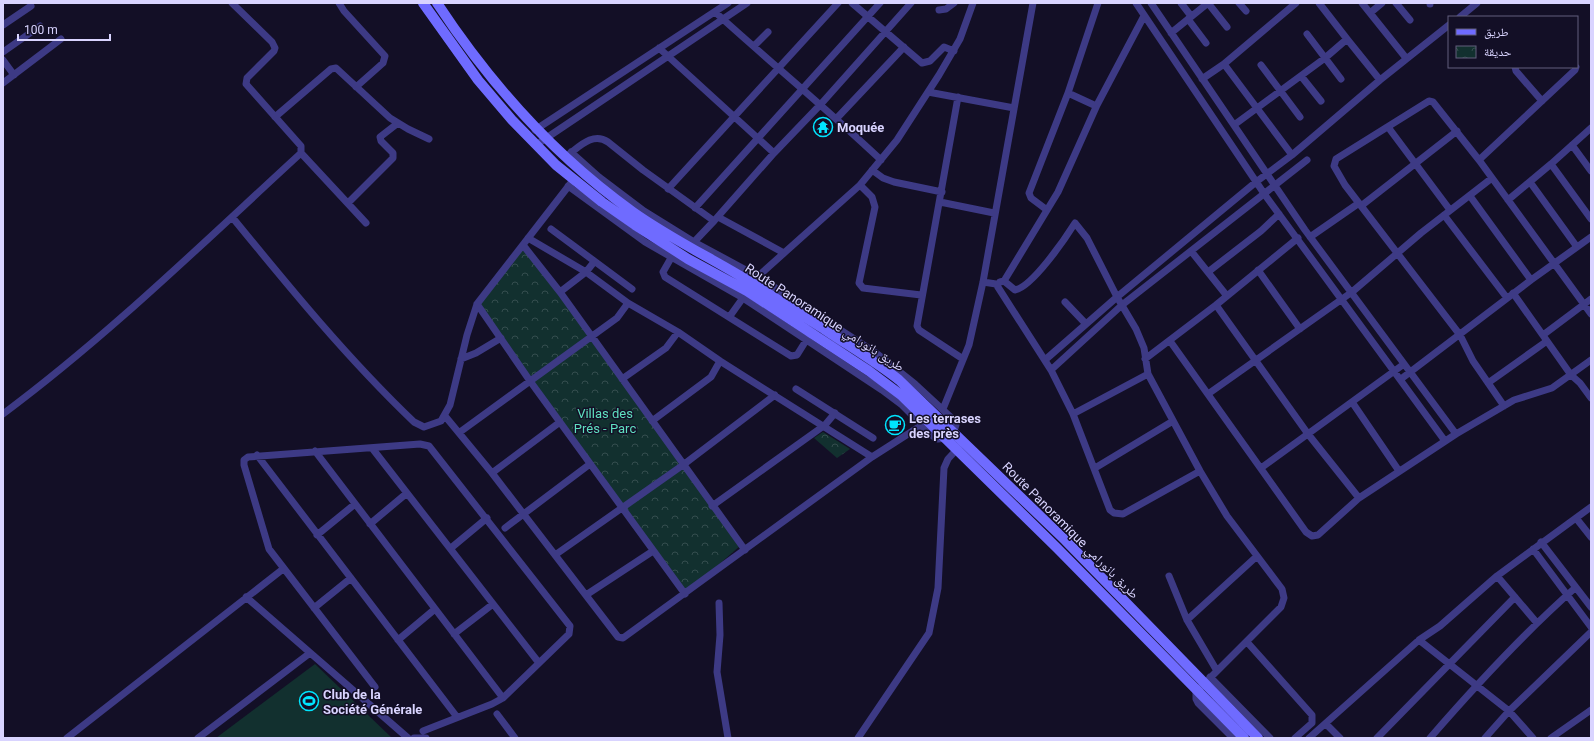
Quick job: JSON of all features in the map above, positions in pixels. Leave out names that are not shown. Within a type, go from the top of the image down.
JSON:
[{"type":"street","points":[[232,3],[274,45],[274,51],[247,78],[246,82],[301,146],[301,153],[366,222]]},
{"type":"street","points":[[339,3],[344,11],[385,56],[383,63],[356,87]]},
{"type":"street","name":"Route Panoramique طريق بانورامي","points":[[424,3],[474,75],[540,142],[571,183],[650,236],[688,259],[750,287]]},
{"type":"street","name":"Route Panoramique طريق بانورامي","points":[[437,3],[531,133]]},
{"type":"street","points":[[531,133],[728,3]]},
{"type":"street","points":[[540,142],[748,3]]},
{"type":"street","points":[[668,190],[838,3]]},
{"type":"street","points":[[852,3],[884,32],[925,63],[930,61],[942,47],[946,47],[954,51]]},
{"type":"street","points":[[695,208],[880,3]]},
{"type":"street","points":[[694,242],[774,153],[821,104],[911,3]]},
{"type":"street","points":[[939,10],[946,9],[954,3]]},
{"type":"street","points":[[730,316],[750,287],[784,253],[860,185],[881,160],[896,140],[954,51],[967,22],[973,3]]},
{"type":"street","points":[[943,409],[969,345],[983,282],[994,213],[1033,3]]},
{"type":"street","points":[[1047,210],[1031,198],[1029,193],[1068,93],[1098,3]]},
{"type":"street","points":[[1136,3],[1265,195],[1298,238],[1445,441]]},
{"type":"street","points":[[1151,3],[1310,237],[1456,434]]},
{"type":"street","points":[[1181,3],[1206,43]]},
{"type":"street","points":[[1171,33],[1208,3],[1227,26]]},
{"type":"street","points":[[1239,3],[1246,11]]},
{"type":"street","points":[[1202,79],[1224,64],[1296,3]]},
{"type":"street","points":[[1319,3],[1380,80]]},
{"type":"street","points":[[1362,3],[1406,58]]},
{"type":"street","points":[[1370,13],[1382,3]]},
{"type":"street","points":[[1396,3],[1410,20]]},
{"type":"street","points":[[1461,16],[1475,4]]},
{"type":"street","points":[[3,25],[31,6]]},
{"type":"street","points":[[715,12],[837,118],[881,160]]},
{"type":"street","points":[[1000,283],[1058,192],[1097,104],[1144,16]]},
{"type":"street","points":[[3,52],[40,26]]},
{"type":"street","points":[[1045,360],[1117,297],[1256,182],[1292,155],[1406,58],[1448,26]]},
{"type":"street","points":[[754,46],[768,32]]},
{"type":"street","points":[[1307,34],[1341,79]]},
{"type":"street","points":[[3,83],[61,39]]},
{"type":"street","points":[[1234,125],[1325,58],[1347,39]]},
{"type":"street","points":[[659,48],[774,153]]},
{"type":"street","points":[[837,118],[904,48]]},
{"type":"street","points":[[3,60],[14,75]]},
{"type":"street","points":[[1224,64],[1292,155]]},
{"type":"street","points":[[1260,65],[1300,117]]},
{"type":"street","points":[[275,117],[333,68],[340,70],[382,112],[398,123],[429,138]]},
{"type":"street","points":[[1515,68],[1516,71],[1542,101]]},
{"type":"street","points":[[1479,160],[1576,68]]},
{"type":"street","points":[[1301,76],[1321,101]]},
{"type":"street","points":[[928,92],[1014,108]]},
{"type":"street","points":[[1068,93],[1094,105],[1097,104]]},
{"type":"street","points":[[958,97],[942,192],[921,294],[918,328],[963,359]]},
{"type":"street","points":[[1504,406],[1473,361],[1460,335],[1360,204],[1334,166],[1336,159],[1431,101],[1457,131],[1479,160],[1591,314]]},
{"type":"street","points":[[348,203],[393,158],[392,152],[380,139],[398,123]]},
{"type":"street","points":[[1388,127],[1417,163],[1450,210]]},
{"type":"street","points":[[1508,200],[1591,128]]},
{"type":"street","points":[[1310,237],[1360,204],[1417,163],[1457,131]]},
{"type":"street","points":[[232,217],[313,315],[355,362],[414,422],[424,427],[430,427],[441,421],[450,405],[461,359],[477,304],[571,183],[606,215],[671,258],[750,287],[885,359],[916,384],[956,422],[950,434],[936,439],[891,396],[807,339],[750,287],[694,242],[629,200],[567,155],[594,137],[602,138],[668,190],[695,208],[784,253]]},
{"type":"street","name":"Route Panoramique طريق بانورامي","points":[[540,142],[567,155],[600,188],[652,225],[750,287],[885,382],[950,434],[1204,683],[1258,738]]},
{"type":"street","points":[[1572,145],[1591,171]]},
{"type":"street","points":[[3,414],[66,364],[140,301],[301,153]]},
{"type":"street","points":[[1051,370],[1122,305],[1265,195],[1307,160]]},
{"type":"street","points":[[1551,164],[1591,219]]},
{"type":"street","points":[[872,170],[883,178],[894,182],[942,192]]},
{"type":"street","points":[[1208,394],[1352,292],[1397,253],[1492,178]]},
{"type":"street","points":[[1530,182],[1577,247]]},
{"type":"street","points":[[860,185],[872,197],[875,207],[859,282],[860,285],[863,288],[921,294]]},
{"type":"street","points":[[1470,196],[1531,280]]},
{"type":"street","points":[[940,202],[994,213]]},
{"type":"street","points":[[1208,272],[1279,214]]},
{"type":"street","points":[[1444,215],[1545,338],[1571,375],[1580,383],[1591,398]]},
{"type":"street","points":[[983,282],[1000,283],[1015,290],[1020,289],[1039,271],[1064,241],[1075,223],[1087,238],[1117,297],[1142,340],[1148,374],[1200,471],[1227,516],[1256,557],[1282,589],[1284,598],[1281,607],[1204,683],[1196,697],[1198,703],[1233,738]]},
{"type":"street","points":[[551,229],[632,289]]},
{"type":"street","points":[[1401,379],[1531,280],[1591,237]]},
{"type":"street","points":[[528,238],[586,272],[628,303],[678,332],[720,361],[825,425],[872,457]]},
{"type":"street","points":[[1145,359],[1216,306],[1298,238]]},
{"type":"street","points":[[529,253],[537,244]]},
{"type":"street","points":[[523,245],[560,292],[745,550]]},
{"type":"street","points":[[1191,251],[1227,296]]},
{"type":"street","points":[[671,258],[663,272],[665,277],[730,316],[793,357],[798,355],[807,339]]},
{"type":"street","points":[[560,292],[586,272],[594,262]]},
{"type":"street","points":[[1258,270],[1300,329]]},
{"type":"street","points":[[1000,283],[1051,370],[1073,414],[1110,510],[1118,514],[1128,512],[1200,471]]},
{"type":"street","points":[[1488,383],[1591,299]]},
{"type":"street","points":[[1065,302],[1086,324]]},
{"type":"street","points":[[460,432],[617,318],[628,303]]},
{"type":"street","points":[[477,304],[530,381],[685,594]]},
{"type":"street","points":[[1216,306],[1308,434],[1358,498]]},
{"type":"street","points":[[622,379],[666,348],[678,332]]},
{"type":"street","points":[[461,359],[476,353],[501,338]]},
{"type":"street","points":[[1170,341],[1306,532],[1312,536],[1318,535],[1358,498],[1456,434],[1504,406],[1552,388],[1591,360]]},
{"type":"street","points":[[652,421],[711,377],[720,361]]},
{"type":"street","points":[[1261,468],[1404,364]]},
{"type":"street","points":[[1073,414],[1148,374]]},
{"type":"street","points":[[796,389],[873,438]]},
{"type":"street","points":[[555,555],[683,465],[775,395]]},
{"type":"street","points":[[1352,402],[1399,471]]},
{"type":"street","points":[[712,506],[825,425],[835,413]]},
{"type":"street","points":[[445,416],[460,432],[492,472],[618,637],[623,638],[872,457],[922,425]]},
{"type":"street","points":[[1095,468],[1173,421]]},
{"type":"street","points":[[492,472],[560,422]]},
{"type":"street","points":[[375,687],[283,569],[267,545],[244,465],[246,458],[257,455],[420,444],[429,446],[487,518],[570,628],[569,634],[503,698],[423,730]]},
{"type":"street","points":[[858,738],[929,633],[938,588],[944,468],[948,459],[961,445]]},
{"type":"street","points":[[372,448],[539,663]]},
{"type":"street","points":[[315,451],[503,698]]},
{"type":"street","points":[[257,455],[457,717]]},
{"type":"street","points":[[505,528],[590,464]]},
{"type":"street","points":[[370,524],[408,494]]},
{"type":"street","points":[[317,535],[355,504]]},
{"type":"street","points":[[1309,738],[1419,640],[1440,626],[1498,576],[1541,542],[1591,507]]},
{"type":"street","points":[[451,548],[487,518]]},
{"type":"street","points":[[1576,518],[1591,538]]},
{"type":"street","points":[[1541,542],[1591,607]]},
{"type":"street","points":[[1533,549],[1591,627]]},
{"type":"street","points":[[586,595],[653,552]]},
{"type":"street","points":[[1187,620],[1256,557]]},
{"type":"street","points":[[67,738],[283,569]]},
{"type":"street","points":[[1169,576],[1187,620],[1217,671]]},
{"type":"street","points":[[1498,576],[1537,623]]},
{"type":"street","points":[[314,608],[351,578]]},
{"type":"street","points":[[1430,738],[1476,684],[1537,623],[1575,588]]},
{"type":"street","points":[[246,597],[408,738]]},
{"type":"street","points":[[1377,738],[1515,597]]},
{"type":"street","points":[[719,602],[720,635],[717,672],[728,738]]},
{"type":"street","points":[[454,634],[493,604]]},
{"type":"street","points":[[398,640],[435,609]]},
{"type":"street","points":[[1485,738],[1509,711],[1591,632]]},
{"type":"street","points":[[1419,640],[1451,663],[1509,711],[1533,738]]},
{"type":"street","points":[[1247,642],[1312,715],[1312,723],[1295,738]]},
{"type":"street","points":[[198,738],[310,653]]},
{"type":"street","points":[[1204,683],[1270,738]]},
{"type":"street","name":"Route Panoramique طريق بانورامي","points":[[1204,683],[1244,738]]},
{"type":"street","points":[[1551,738],[1591,710]]},
{"type":"street","points":[[497,714],[515,738]]},
{"type":"street","points":[[1326,724],[1340,738]]},
{"type":"street","points":[[414,738],[426,738]]},
{"type":"green space","name":"Villas des Prés - Parc","points":[[523,245],[741,545],[685,594],[477,304]]},
{"type":"green space","points":[[823,432],[850,449],[837,458],[814,438]]},
{"type":"green space","name":"Club de la Société Générale","points":[[315,664],[392,738],[216,738]]},
{"type":"place","name":"Moquée","points":[[823,127]]},
{"type":"place","name":"Les terrases des près","points":[[895,425]]},
{"type":"place","name":"Club de la Société Générale","points":[[309,701]]}]
